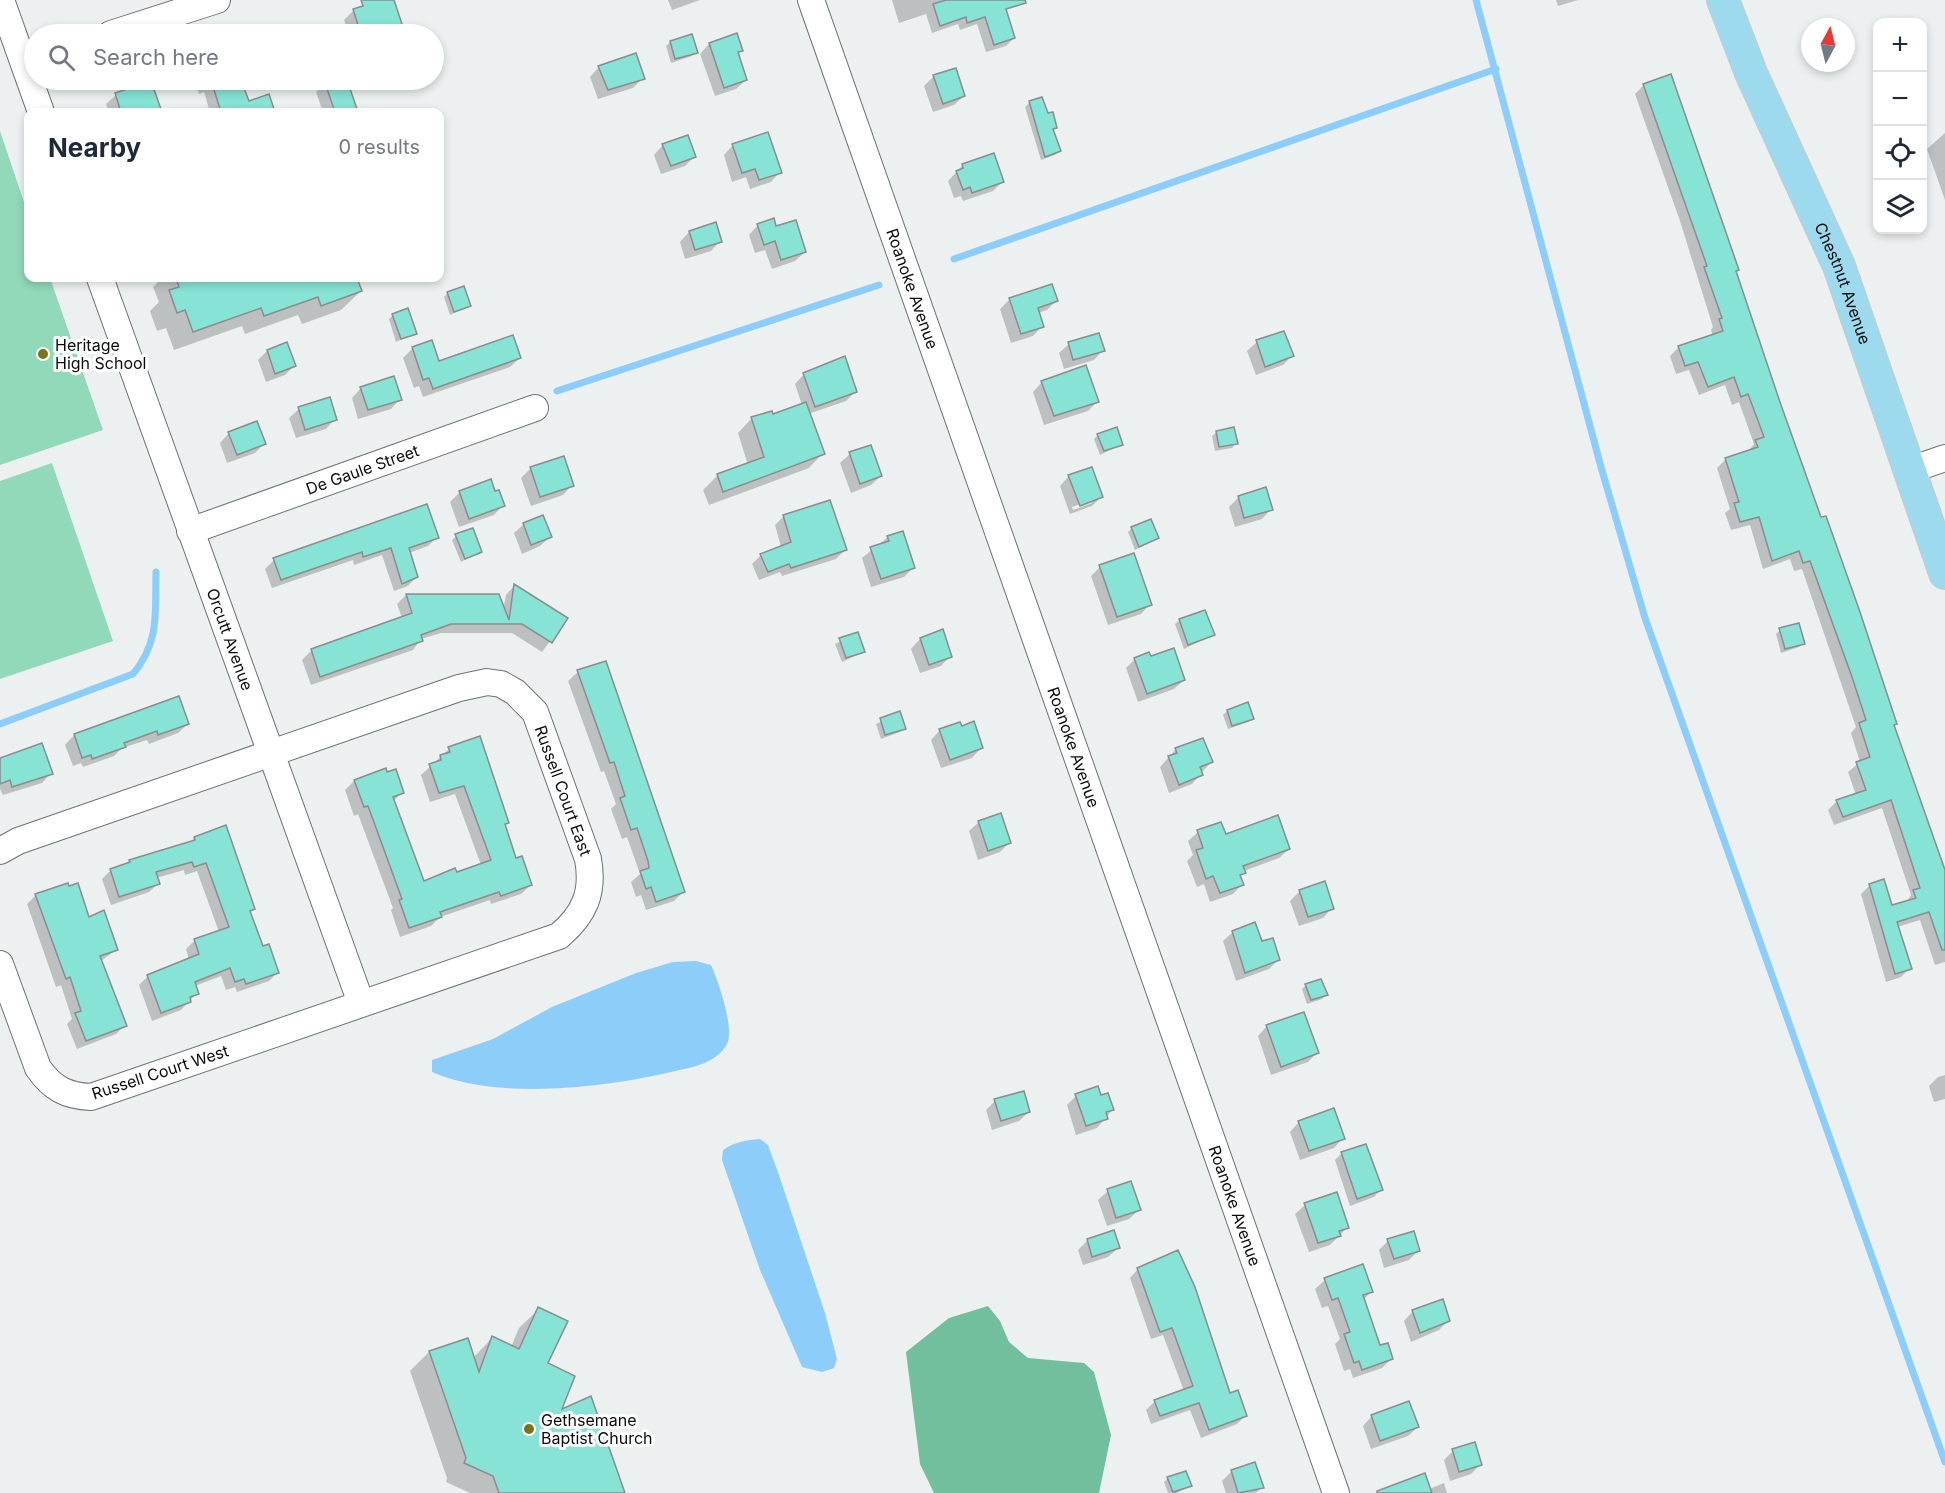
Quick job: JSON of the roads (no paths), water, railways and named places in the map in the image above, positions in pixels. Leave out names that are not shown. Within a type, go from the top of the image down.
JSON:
[{"type":"main road","name":"Chestnut Avenue","points":[[1723,0],[1752,73],[1839,266],[1945,573]]},
{"type":"street","points":[[1,0],[24,50]]},
{"type":"street","points":[[142,24],[217,0]]},
{"type":"street","name":"Roanoke Avenue","points":[[811,0],[1336,1493]]},
{"type":"street","points":[[36,90],[40,108]]},
{"type":"street","name":"Orcutt Avenue","points":[[101,282],[361,1003]]},
{"type":"street","name":"De Gaule Street","points":[[190,531],[535,408]]},
{"type":"street","points":[[1910,470],[1945,458]]},
{"type":"street","name":"Russell Court East","points":[[270,752],[459,688],[487,681],[515,692],[535,712],[539,722],[588,859],[591,877],[589,895],[582,912],[559,936],[361,1003]]},
{"type":"street","points":[[0,851],[18,841],[270,752]]},
{"type":"street","name":"Russell Court West","points":[[0,964],[38,1068],[53,1086],[75,1096],[91,1097],[147,1079],[361,1003]]},
{"type":"water","points":[[696,961],[711,965],[729,1027],[727,1044],[716,1057],[708,1061],[692,1067],[640,1078],[580,1087],[548,1089],[486,1086],[458,1081],[432,1072],[432,1060],[493,1039],[552,1007],[636,973],[673,962]]},
{"type":"water","points":[[760,1139],[768,1145],[825,1313],[837,1359],[834,1368],[822,1372],[802,1367],[760,1270],[722,1160],[723,1150],[727,1147]]},
{"type":"waterway","points":[[1476,0],[1601,467],[1645,618],[1945,1462]]},
{"type":"waterway","points":[[954,259],[1496,69]]},
{"type":"waterway","points":[[557,391],[879,285]]},
{"type":"waterway","points":[[0,724],[133,674],[142,662],[152,638],[156,572]]},
{"type":"place","name":"Heritage High School","points":[[43,354]]},
{"type":"place","name":"Gethsemane Baptist Church","points":[[529,1429]]}]
